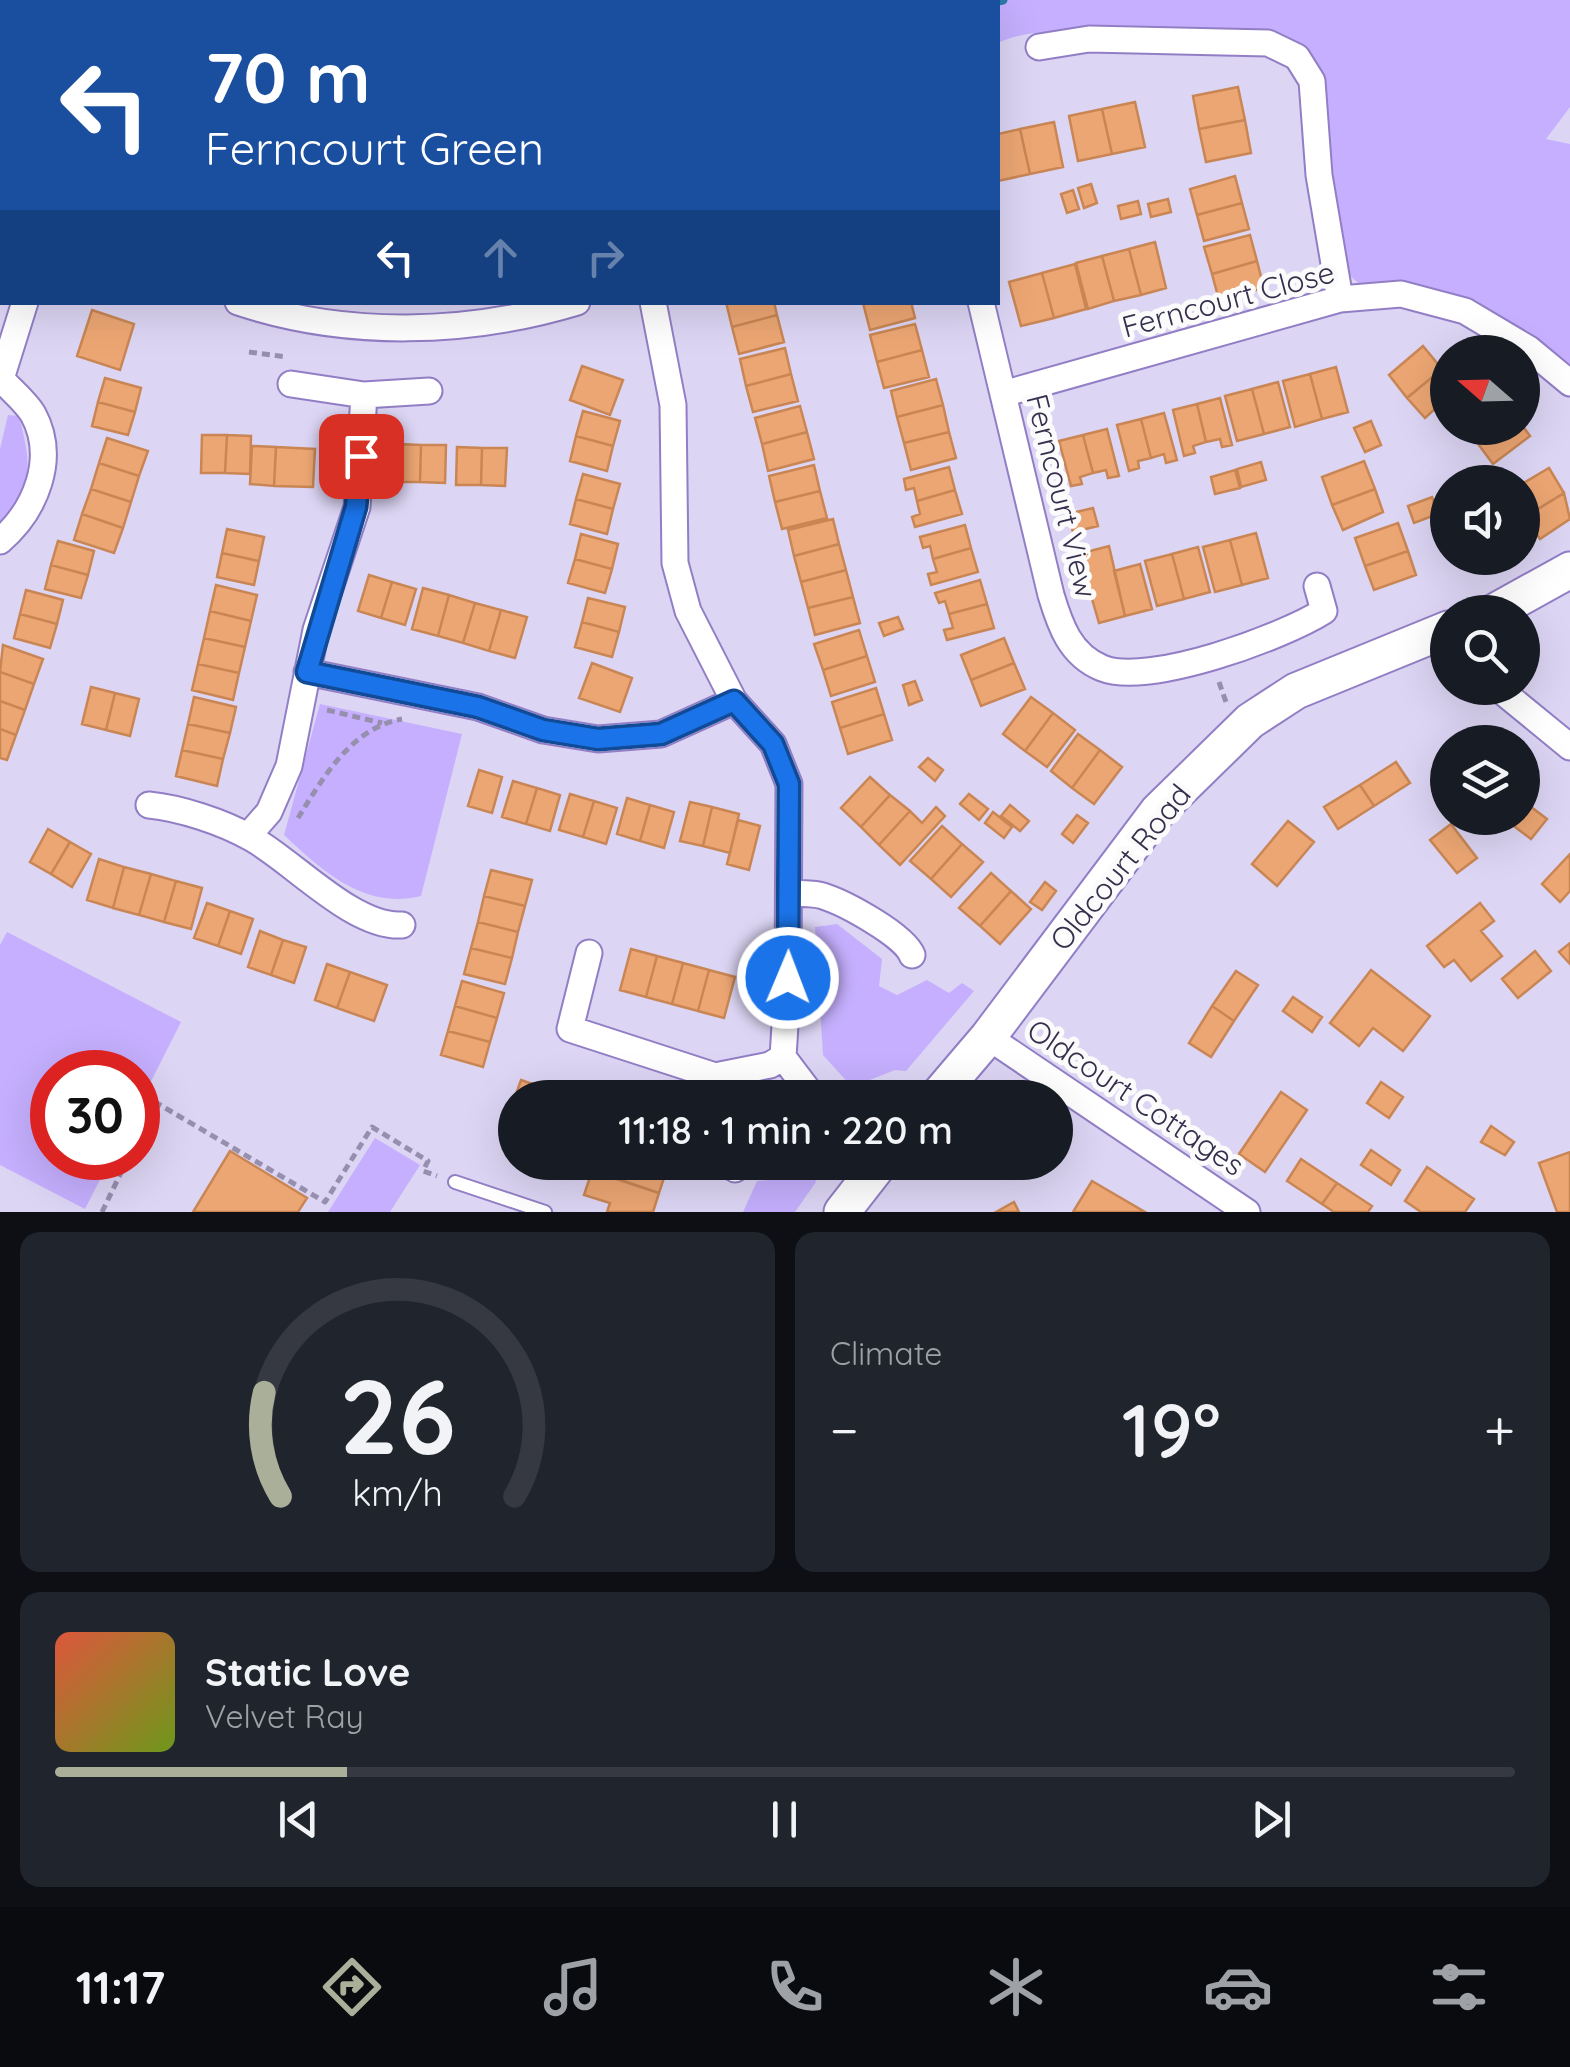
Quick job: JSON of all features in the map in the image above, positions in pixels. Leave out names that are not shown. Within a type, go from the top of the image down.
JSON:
[{"type":"street","points":[[1039,47],[1089,38],[1268,43],[1297,57],[1312,81],[1319,175],[1340,299]]},
{"type":"street","name":"Ferncourt Close","points":[[1003,394],[1340,299],[1401,294],[1466,311],[1529,349],[1570,382]]},
{"type":"street","points":[[0,541],[20,523],[39,484],[46,448],[32,412],[0,380],[24,305]]},
{"type":"street","points":[[246,305],[265,312],[396,329],[462,327],[563,305]]},
{"type":"street","points":[[654,305],[673,405],[675,562],[688,611],[734,701],[773,744],[789,784],[790,893],[783,1056],[801,1080]]},
{"type":"street","name":"Ferncourt View","points":[[982,305],[1051,595],[1062,632],[1082,656],[1104,670],[1139,673],[1212,656],[1302,625],[1324,611],[1317,586]]},
{"type":"street","points":[[291,384],[364,395],[429,391]]},
{"type":"street","points":[[248,836],[269,812],[289,766],[307,672],[356,507],[364,395]]},
{"type":"street","points":[[1525,595],[1570,570]]},
{"type":"street","name":"Oldcourt Road","points":[[951,1080],[1158,811],[1250,720],[1296,690],[1430,639]]},
{"type":"street","points":[[307,672],[478,707],[543,730],[598,739],[661,734],[734,701]]},
{"type":"street","points":[[1519,705],[1570,747]]},
{"type":"street","points":[[149,805],[248,836],[344,903],[386,926],[402,925]]},
{"type":"street","points":[[790,893],[822,895],[876,924],[909,947],[912,955]]},
{"type":"street","points":[[589,953],[570,1030],[699,1080]]},
{"type":"street","name":"Oldcourt Cottages","points":[[988,1036],[1247,1212]]},
{"type":"street","points":[[734,1080],[783,1056]]},
{"type":"street","points":[[842,1212],[867,1180]]},
{"type":"lane","points":[[454,1182],[545,1212]]},
{"type":"path","points":[[323,708],[382,723],[420,722]]},
{"type":"path","points":[[295,822],[344,754],[382,723]]},
{"type":"path","points":[[160,1105],[324,1202],[372,1127],[428,1161],[423,1171],[454,1182]]},
{"type":"path","points":[[102,1212],[117,1180]]},
{"type":"shaded area","points":[[1000,0],[1570,0],[1570,107],[1546,139],[1570,144],[1570,373],[1540,348],[1540,335],[1510,335],[1362,286],[1343,270],[1304,52],[1146,34],[1025,34],[1000,42]]},
{"type":"shaded area","points":[[8,415],[19,416],[27,474],[19,498],[0,524],[0,449]]},
{"type":"shaded area","points":[[320,704],[462,734],[421,896],[401,899],[363,892],[329,874],[284,835]]},
{"type":"shaded area","points":[[837,924],[882,959],[879,986],[897,995],[927,980],[949,993],[962,983],[974,991],[906,1071],[895,1070],[870,1080],[846,1080],[823,1055],[815,927]]},
{"type":"shaded area","points":[[7,932],[181,1022],[160,1064],[160,1050],[30,1050],[30,1180],[100,1180],[85,1209],[0,1165],[0,945]]},
{"type":"shaded area","points":[[375,1138],[420,1165],[390,1212],[328,1212]]},
{"type":"shaded area","points":[[757,1181],[816,1182],[795,1212],[743,1212]]},
{"type":"building","points":[[1238,87],[1245,120],[1199,129],[1193,96]]},
{"type":"building","points":[[1135,102],[1145,147],[1112,154],[1102,109]]},
{"type":"building","points":[[1102,109],[1112,154],[1078,161],[1069,116]]},
{"type":"building","points":[[1245,120],[1251,153],[1206,162],[1199,129]]},
{"type":"building","points":[[1054,122],[1063,167],[1030,174],[1020,129]]},
{"type":"building","points":[[1020,129],[1030,174],[1000,181],[1000,134]]},
{"type":"building","points":[[1235,176],[1242,203],[1197,215],[1190,189]]},
{"type":"building","points":[[1091,184],[1097,203],[1084,208],[1078,188]]},
{"type":"building","points":[[1073,190],[1079,209],[1067,213],[1061,194]]},
{"type":"building","points":[[1168,199],[1171,212],[1151,217],[1148,204]]},
{"type":"building","points":[[1138,201],[1141,214],[1121,219],[1118,206]]},
{"type":"building","points":[[1242,203],[1249,229],[1204,241],[1197,215]]},
{"type":"building","points":[[1250,235],[1257,261],[1212,274],[1204,247]]},
{"type":"building","points":[[1155,242],[1166,288],[1141,295],[1129,249]]},
{"type":"building","points":[[1129,249],[1141,295],[1114,301],[1102,256]]},
{"type":"building","points":[[1102,256],[1114,301],[1088,309],[1076,263]]},
{"type":"building","points":[[1257,261],[1264,288],[1219,300],[1212,274]]},
{"type":"building","points":[[1075,264],[1086,309],[1054,318],[1042,273]]},
{"type":"building","points":[[1042,273],[1054,318],[1021,326],[1009,282]]},
{"type":"building","points":[[727,305],[775,305],[777,315],[732,327]]},
{"type":"building","points":[[864,305],[912,305],[915,318],[870,330]]},
{"type":"building","points":[[92,310],[134,324],[120,370],[77,356]]},
{"type":"building","points":[[777,315],[784,342],[739,354],[732,327]]},
{"type":"building","points":[[915,324],[922,350],[877,362],[870,335]]},
{"type":"building","points":[[1423,346],[1430,354],[1430,379],[1407,398],[1389,375]]},
{"type":"building","points":[[785,348],[791,374],[746,386],[740,359]]},
{"type":"building","points":[[922,350],[929,377],[884,388],[877,362]]},
{"type":"building","points":[[582,366],[623,380],[610,415],[570,400]]},
{"type":"building","points":[[1336,367],[1348,412],[1322,419],[1310,374]]},
{"type":"building","points":[[791,374],[798,401],[753,412],[746,386]]},
{"type":"building","points":[[1310,374],[1322,419],[1295,427],[1283,381]]},
{"type":"building","points":[[105,378],[141,388],[135,412],[98,402]]},
{"type":"building","points":[[936,379],[943,405],[897,417],[891,391]]},
{"type":"building","points":[[1430,379],[1430,413],[1425,418],[1407,398]]},
{"type":"building","points":[[1278,382],[1290,427],[1264,434],[1252,389]]},
{"type":"building","points":[[1252,389],[1264,434],[1237,441],[1225,396]]},
{"type":"building","points":[[1220,398],[1232,445],[1222,447],[1220,439],[1206,442],[1197,404]]},
{"type":"building","points":[[98,402],[135,412],[128,435],[92,426]]},
{"type":"building","points":[[1197,404],[1206,442],[1193,446],[1195,453],[1184,456],[1173,410]]},
{"type":"building","points":[[943,405],[949,432],[904,443],[897,417]]},
{"type":"building","points":[[800,406],[807,432],[762,444],[755,418]]},
{"type":"building","points":[[583,411],[620,421],[613,446],[576,436]]},
{"type":"building","points":[[1164,413],[1177,460],[1166,463],[1164,454],[1151,458],[1141,419]]},
{"type":"building","points":[[1141,419],[1151,458],[1138,461],[1139,468],[1129,471],[1117,425]]},
{"type":"building","points":[[1371,421],[1381,445],[1365,452],[1354,428]]},
{"type":"building","points":[[1107,429],[1119,476],[1108,478],[1106,470],[1093,473],[1083,435]]},
{"type":"building","points":[[807,432],[814,459],[768,471],[762,444]]},
{"type":"building","points":[[949,432],[956,458],[911,470],[904,443]]},
{"type":"building","points":[[202,435],[227,435],[225,473],[201,473]]},
{"type":"building","points":[[227,435],[251,436],[250,474],[225,473]]},
{"type":"building","points":[[1083,435],[1093,473],[1080,477],[1082,484],[1071,486],[1059,441]]},
{"type":"building","points":[[576,436],[613,446],[607,471],[570,461]]},
{"type":"building","points":[[107,438],[148,451],[139,476],[99,463]]},
{"type":"building","points":[[397,444],[421,445],[420,482],[396,482]]},
{"type":"building","points":[[421,445],[446,445],[445,483],[420,482]]},
{"type":"building","points":[[1479,445],[1518,445],[1493,464]]},
{"type":"building","points":[[252,446],[276,447],[274,486],[250,484]]},
{"type":"building","points":[[276,447],[315,449],[313,487],[274,486]]},
{"type":"building","points":[[457,447],[482,448],[481,485],[456,485]]},
{"type":"building","points":[[482,448],[507,448],[505,486],[481,485]]},
{"type":"building","points":[[1364,461],[1375,489],[1332,505],[1322,477]]},
{"type":"building","points":[[1261,462],[1266,480],[1241,487],[1237,469]]},
{"type":"building","points":[[99,463],[139,476],[131,502],[91,489]]},
{"type":"building","points":[[814,465],[820,491],[775,502],[769,476]]},
{"type":"building","points":[[949,467],[955,490],[917,501],[914,488],[906,490],[904,479]]},
{"type":"building","points":[[1549,468],[1564,493],[1540,508],[1540,473]]},
{"type":"building","points":[[1235,470],[1240,488],[1215,494],[1211,477]]},
{"type":"building","points":[[583,474],[620,484],[613,509],[576,499]]},
{"type":"building","points":[[91,489],[131,502],[123,528],[82,514]]},
{"type":"building","points":[[1375,489],[1383,512],[1343,530],[1332,505]]},
{"type":"building","points":[[955,490],[962,514],[915,527],[912,517],[920,514],[917,501]]},
{"type":"building","points":[[820,491],[827,518],[782,529],[775,502]]},
{"type":"building","points":[[1564,493],[1570,519],[1540,539],[1540,508]]},
{"type":"building","points":[[1430,498],[1430,517],[1414,523],[1408,506]]},
{"type":"building","points":[[576,499],[613,509],[607,534],[570,524]]},
{"type":"building","points":[[1093,508],[1098,526],[1073,532],[1068,514]]},
{"type":"building","points":[[82,514],[123,528],[114,553],[74,540]]},
{"type":"building","points":[[833,519],[839,544],[794,556],[788,530]]},
{"type":"building","points":[[1398,523],[1408,551],[1365,566],[1355,538]]},
{"type":"building","points":[[965,525],[971,548],[933,559],[930,546],[923,548],[920,537]]},
{"type":"building","points":[[227,529],[264,537],[259,561],[222,553]]},
{"type":"building","points":[[1256,533],[1268,578],[1242,585],[1230,540]]},
{"type":"building","points":[[581,534],[618,544],[612,569],[575,559]]},
{"type":"building","points":[[1230,540],[1242,585],[1215,592],[1203,547]]},
{"type":"building","points":[[58,541],[94,551],[88,575],[51,565]]},
{"type":"building","points":[[839,544],[846,570],[801,582],[794,556]]},
{"type":"building","points":[[1109,546],[1125,616],[1099,623],[1079,554]]},
{"type":"building","points":[[1198,547],[1210,592],[1184,599],[1172,554]]},
{"type":"building","points":[[971,548],[978,572],[931,585],[928,574],[937,572],[933,559]]},
{"type":"building","points":[[1408,551],[1416,575],[1374,590],[1365,566]]},
{"type":"building","points":[[222,553],[259,561],[254,585],[217,577]]},
{"type":"building","points":[[1172,554],[1184,599],[1157,606],[1145,561]]},
{"type":"building","points":[[575,559],[612,569],[605,593],[568,583]]},
{"type":"building","points":[[1140,564],[1152,609],[1125,616],[1114,571]]},
{"type":"building","points":[[51,565],[88,575],[81,598],[45,589]]},
{"type":"building","points":[[846,570],[853,597],[808,608],[801,582]]},
{"type":"building","points":[[369,575],[392,582],[381,618],[358,611]]},
{"type":"building","points":[[980,580],[987,604],[949,614],[945,601],[939,603],[935,593]]},
{"type":"building","points":[[392,582],[416,589],[405,625],[381,618]]},
{"type":"building","points":[[216,585],[257,595],[251,621],[210,611]]},
{"type":"building","points":[[423,588],[449,595],[438,636],[412,629]]},
{"type":"building","points":[[26,590],[63,600],[57,624],[20,614]]},
{"type":"building","points":[[449,595],[475,603],[463,643],[438,636]]},
{"type":"building","points":[[853,597],[860,623],[815,635],[808,608]]},
{"type":"building","points":[[588,598],[625,607],[619,632],[582,622]]},
{"type":"building","points":[[475,603],[501,610],[489,651],[463,643]]},
{"type":"building","points":[[987,604],[994,628],[947,640],[944,630],[953,628],[949,614]]},
{"type":"building","points":[[501,610],[527,617],[515,658],[489,651]]},
{"type":"building","points":[[210,611],[251,621],[245,647],[204,638]]},
{"type":"building","points":[[20,614],[57,624],[50,648],[14,638]]},
{"type":"building","points":[[898,617],[903,629],[884,636],[879,623]]},
{"type":"building","points":[[582,622],[619,632],[612,657],[575,647]]},
{"type":"building","points":[[859,630],[867,656],[823,670],[814,644]]},
{"type":"building","points":[[204,638],[245,647],[239,673],[198,664]]},
{"type":"building","points":[[1004,638],[1014,663],[971,680],[961,655]]},
{"type":"building","points":[[3,645],[43,659],[34,684],[0,672]]},
{"type":"building","points":[[867,656],[875,682],[831,696],[823,670]]},
{"type":"building","points":[[592,663],[632,678],[620,712],[579,698]]},
{"type":"building","points":[[1014,663],[1025,689],[981,706],[971,680]]},
{"type":"building","points":[[198,664],[239,673],[233,700],[192,690]]},
{"type":"building","points":[[0,672],[34,684],[25,710],[0,701]]},
{"type":"building","points":[[915,681],[922,700],[909,705],[903,685]]},
{"type":"building","points":[[91,687],[115,693],[106,730],[82,724]]},
{"type":"building","points":[[876,688],[884,714],[840,728],[832,702]]},
{"type":"building","points":[[115,693],[139,699],[130,736],[106,730]]},
{"type":"building","points":[[194,697],[236,707],[230,733],[188,724]]},
{"type":"building","points":[[1031,697],[1053,713],[1025,751],[1003,734]]},
{"type":"building","points":[[0,701],[25,710],[16,735],[0,729]]},
{"type":"building","points":[[1053,713],[1075,730],[1047,767],[1025,751]]},
{"type":"building","points":[[884,714],[892,740],[848,754],[840,728]]},
{"type":"building","points":[[188,724],[230,733],[223,759],[182,750]]},
{"type":"building","points":[[0,729],[16,735],[7,760],[0,758]]},
{"type":"building","points":[[1078,734],[1100,750],[1072,788],[1051,771]]},
{"type":"building","points":[[182,750],[223,759],[217,786],[176,776]]},
{"type":"building","points":[[1100,750],[1122,767],[1094,804],[1072,788]]},
{"type":"building","points":[[928,758],[943,770],[935,781],[919,767]]},
{"type":"building","points":[[1396,762],[1410,783],[1374,806],[1360,785]]},
{"type":"building","points":[[479,770],[502,777],[492,813],[468,806]]},
{"type":"building","points":[[870,777],[890,795],[861,827],[841,808]]},
{"type":"building","points":[[513,781],[537,788],[526,824],[502,817]]},
{"type":"building","points":[[1360,785],[1374,806],[1338,829],[1324,807]]},
{"type":"building","points":[[537,788],[560,795],[550,831],[526,824]]},
{"type":"building","points":[[570,794],[594,801],[583,837],[559,830]]},
{"type":"building","points":[[969,794],[988,809],[979,820],[960,804]]},
{"type":"building","points":[[890,795],[910,811],[879,845],[861,827]]},
{"type":"building","points":[[627,798],[650,805],[640,841],[617,834]]},
{"type":"building","points":[[594,801],[617,808],[606,844],[583,837]]},
{"type":"building","points":[[690,802],[712,807],[703,846],[680,841]]},
{"type":"building","points":[[650,805],[674,812],[664,848],[640,841]]},
{"type":"building","points":[[1010,805],[1029,821],[1020,831],[1001,816]]},
{"type":"building","points":[[712,807],[739,814],[730,853],[703,846]]},
{"type":"building","points":[[936,807],[945,816],[900,865],[879,845],[910,811],[922,823]]},
{"type":"building","points":[[993,812],[1012,827],[1004,838],[985,823]]},
{"type":"building","points":[[1077,815],[1088,823],[1073,843],[1062,834]]},
{"type":"building","points":[[738,820],[760,826],[749,870],[727,864]]},
{"type":"building","points":[[1288,821],[1314,842],[1277,886],[1252,864]]},
{"type":"building","points":[[942,826],[962,844],[931,879],[910,861]]},
{"type":"building","points":[[48,829],[70,842],[51,874],[30,862]]},
{"type":"building","points":[[1437,835],[1459,835],[1477,858],[1457,873],[1430,840]]},
{"type":"building","points":[[70,842],[91,854],[72,887],[51,874]]},
{"type":"building","points":[[962,844],[983,862],[951,897],[931,879]]},
{"type":"building","points":[[1570,854],[1570,891],[1560,902],[1542,884]]},
{"type":"building","points":[[99,859],[124,867],[113,908],[87,900]]},
{"type":"building","points":[[124,867],[151,874],[139,915],[113,908]]},
{"type":"building","points":[[491,870],[532,880],[525,906],[484,896]]},
{"type":"building","points":[[991,873],[1011,891],[980,926],[959,908]]},
{"type":"building","points":[[151,874],[176,881],[164,922],[139,915]]},
{"type":"building","points":[[176,881],[202,888],[191,929],[164,922]]},
{"type":"building","points":[[1045,882],[1056,891],[1042,910],[1030,902]]},
{"type":"building","points":[[1011,891],[1031,909],[1000,944],[980,926]]},
{"type":"building","points":[[484,896],[525,906],[518,932],[478,922]]},
{"type":"building","points":[[207,903],[230,911],[218,946],[194,938]]},
{"type":"building","points":[[1480,903],[1494,921],[1481,931],[1502,956],[1471,981],[1454,960],[1444,967],[1427,946]]},
{"type":"building","points":[[230,911],[253,919],[241,954],[218,946]]},
{"type":"building","points":[[478,922],[518,932],[512,958],[471,948]]},
{"type":"building","points":[[260,931],[283,940],[271,975],[248,967]]},
{"type":"building","points":[[283,940],[306,947],[294,983],[271,975]]},
{"type":"building","points":[[1570,943],[1570,964],[1559,952]]},
{"type":"building","points":[[471,948],[512,958],[505,984],[464,974]]},
{"type":"building","points":[[631,949],[657,956],[646,997],[620,990]]},
{"type":"building","points":[[1535,951],[1551,971],[1518,998],[1502,979]]},
{"type":"building","points":[[657,956],[683,963],[672,1004],[646,997]]},
{"type":"building","points":[[683,963],[709,970],[698,1011],[672,1004]]},
{"type":"building","points":[[327,964],[350,972],[337,1008],[315,1000]]},
{"type":"building","points":[[709,970],[735,977],[724,1018],[698,1011]]},
{"type":"building","points":[[1371,970],[1430,1016],[1403,1051],[1373,1028],[1359,1046],[1330,1023]]},
{"type":"building","points":[[1236,971],[1258,985],[1234,1021],[1212,1006]]},
{"type":"building","points":[[350,972],[387,985],[374,1021],[337,1008]]},
{"type":"building","points":[[462,981],[504,993],[497,1018],[455,1006]]},
{"type":"building","points":[[1293,997],[1322,1017],[1312,1032],[1283,1011]]},
{"type":"building","points":[[455,1006],[497,1018],[490,1042],[448,1031]]},
{"type":"building","points":[[1212,1006],[1234,1021],[1211,1057],[1189,1043]]},
{"type":"building","points":[[448,1031],[490,1042],[483,1067],[441,1055]]},
{"type":"building","points":[[1381,1082],[1403,1097],[1389,1118],[1367,1103]]},
{"type":"building","points":[[1281,1092],[1307,1110],[1265,1172],[1239,1154]]},
{"type":"building","points":[[1491,1126],[1514,1142],[1505,1155],[1481,1142]]},
{"type":"building","points":[[1371,1150],[1400,1170],[1391,1185],[1361,1165]]},
{"type":"building","points":[[230,1151],[307,1198],[298,1212],[193,1212]]},
{"type":"building","points":[[1570,1152],[1570,1212],[1557,1212],[1539,1163]]},
{"type":"building","points":[[1301,1159],[1337,1183],[1322,1204],[1287,1181]]},
{"type":"building","points":[[1427,1167],[1474,1199],[1465,1212],[1421,1212],[1405,1201]]},
{"type":"building","points":[[589,1180],[619,1180],[659,1193],[653,1212],[607,1212],[610,1203],[584,1195]]},
{"type":"building","points":[[621,1180],[663,1180],[659,1193]]},
{"type":"building","points":[[1092,1181],[1145,1212],[1073,1212]]},
{"type":"building","points":[[1337,1183],[1372,1206],[1368,1212],[1334,1212],[1322,1204]]},
{"type":"building","points":[[1014,1202],[1019,1212],[996,1212]]},
{"type":"route","points":[[361,456],[356,507],[316,630],[307,672],[478,707],[543,730],[598,739],[661,734],[717,712],[734,701],[773,744],[789,784],[788,978]]}]
